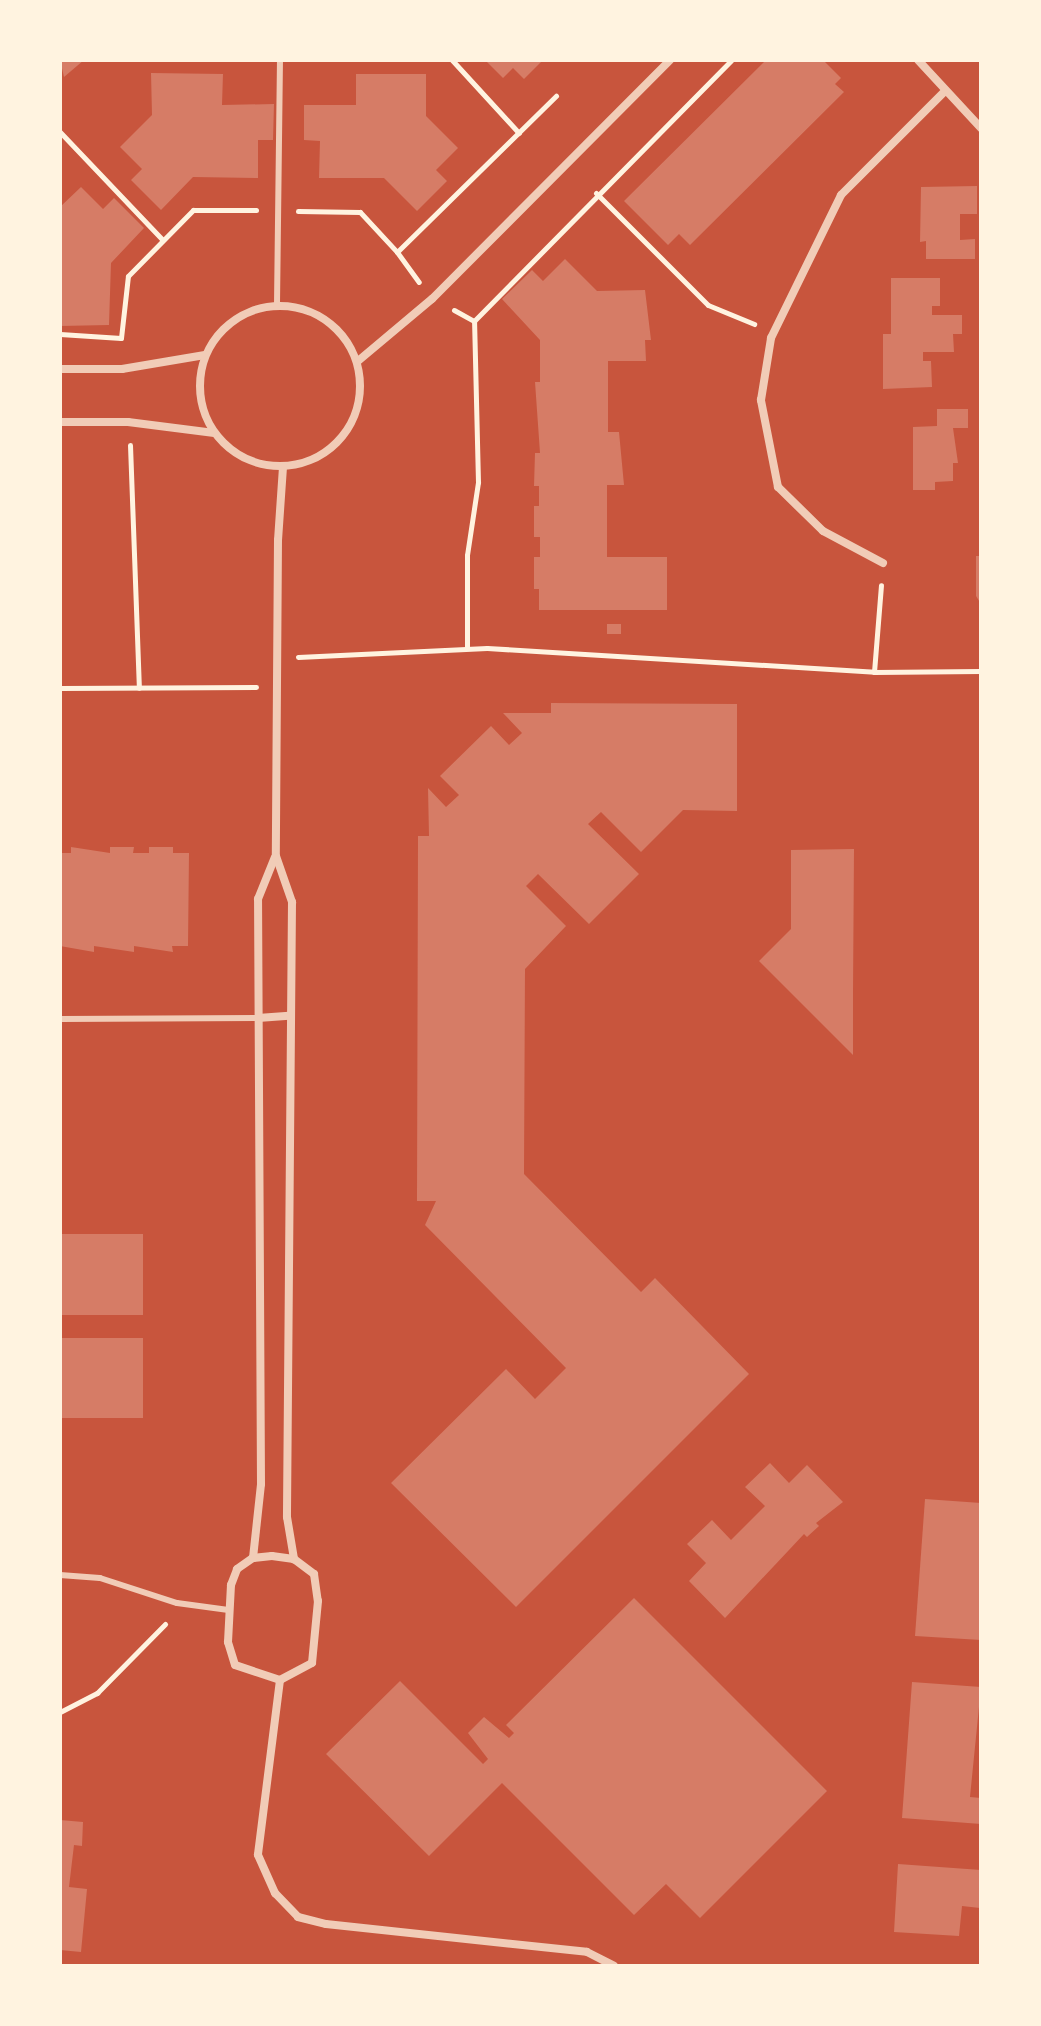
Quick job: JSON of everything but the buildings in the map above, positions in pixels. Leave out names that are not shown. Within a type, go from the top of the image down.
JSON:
[{"type":"street","points":[[358,361],[432,299],[670,60]]},
{"type":"street","points":[[918,60],[981,128]]},
{"type":"street","points":[[883,563],[823,531],[778,487],[761,400],[774,332],[841,195],[945,91]]},
{"type":"street","points":[[277,304],[316,313],[330,321],[358,361],[361,389],[349,428],[333,448],[309,462],[283,467],[263,466],[234,453],[214,433],[199,396],[205,355],[226,325],[248,311],[277,304]]},
{"type":"street","points":[[60,369],[122,369],[205,355]]},
{"type":"street","points":[[60,422],[128,422],[214,433]]},
{"type":"street","points":[[283,467],[278,540],[276,856],[292,902],[287,1517],[294,1559]]},
{"type":"street","points":[[253,1558],[261,1484],[258,899],[276,856]]},
{"type":"street","points":[[258,1018],[289,1016]]},
{"type":"street","points":[[253,1558],[294,1559],[314,1574],[316,1648],[312,1663],[280,1680],[235,1665],[228,1642],[229,1610],[237,1569],[253,1558]]},
{"type":"street","points":[[280,1680],[258,1855],[275,1893],[298,1917],[326,1924],[587,1952],[614,1966]]},
{"type":"lane","points":[[277,304],[280,60]]},
{"type":"lane","points":[[60,1019],[258,1018]]},
{"type":"lane","points":[[60,1575],[100,1578],[177,1603],[229,1610]]},
{"type":"path","points":[[452,60],[519,133]]},
{"type":"path","points":[[467,648],[467,555],[478,482],[474,321],[596,193],[731,60]]},
{"type":"path","points":[[122,369],[121,338],[128,276],[193,210],[360,212],[397,252],[556,96]]},
{"type":"path","points":[[60,132],[163,240]]},
{"type":"path","points":[[596,193],[708,305],[774,332]]},
{"type":"path","points":[[60,334],[121,338]]},
{"type":"path","points":[[128,422],[139,688]]},
{"type":"path","points":[[874,672],[883,563]]},
{"type":"path","points":[[277,658],[467,648],[874,672],[981,671]]},
{"type":"path","points":[[60,688],[277,687]]},
{"type":"path","points":[[60,1712],[97,1693],[117,1675],[145,1648],[177,1603]]}]
